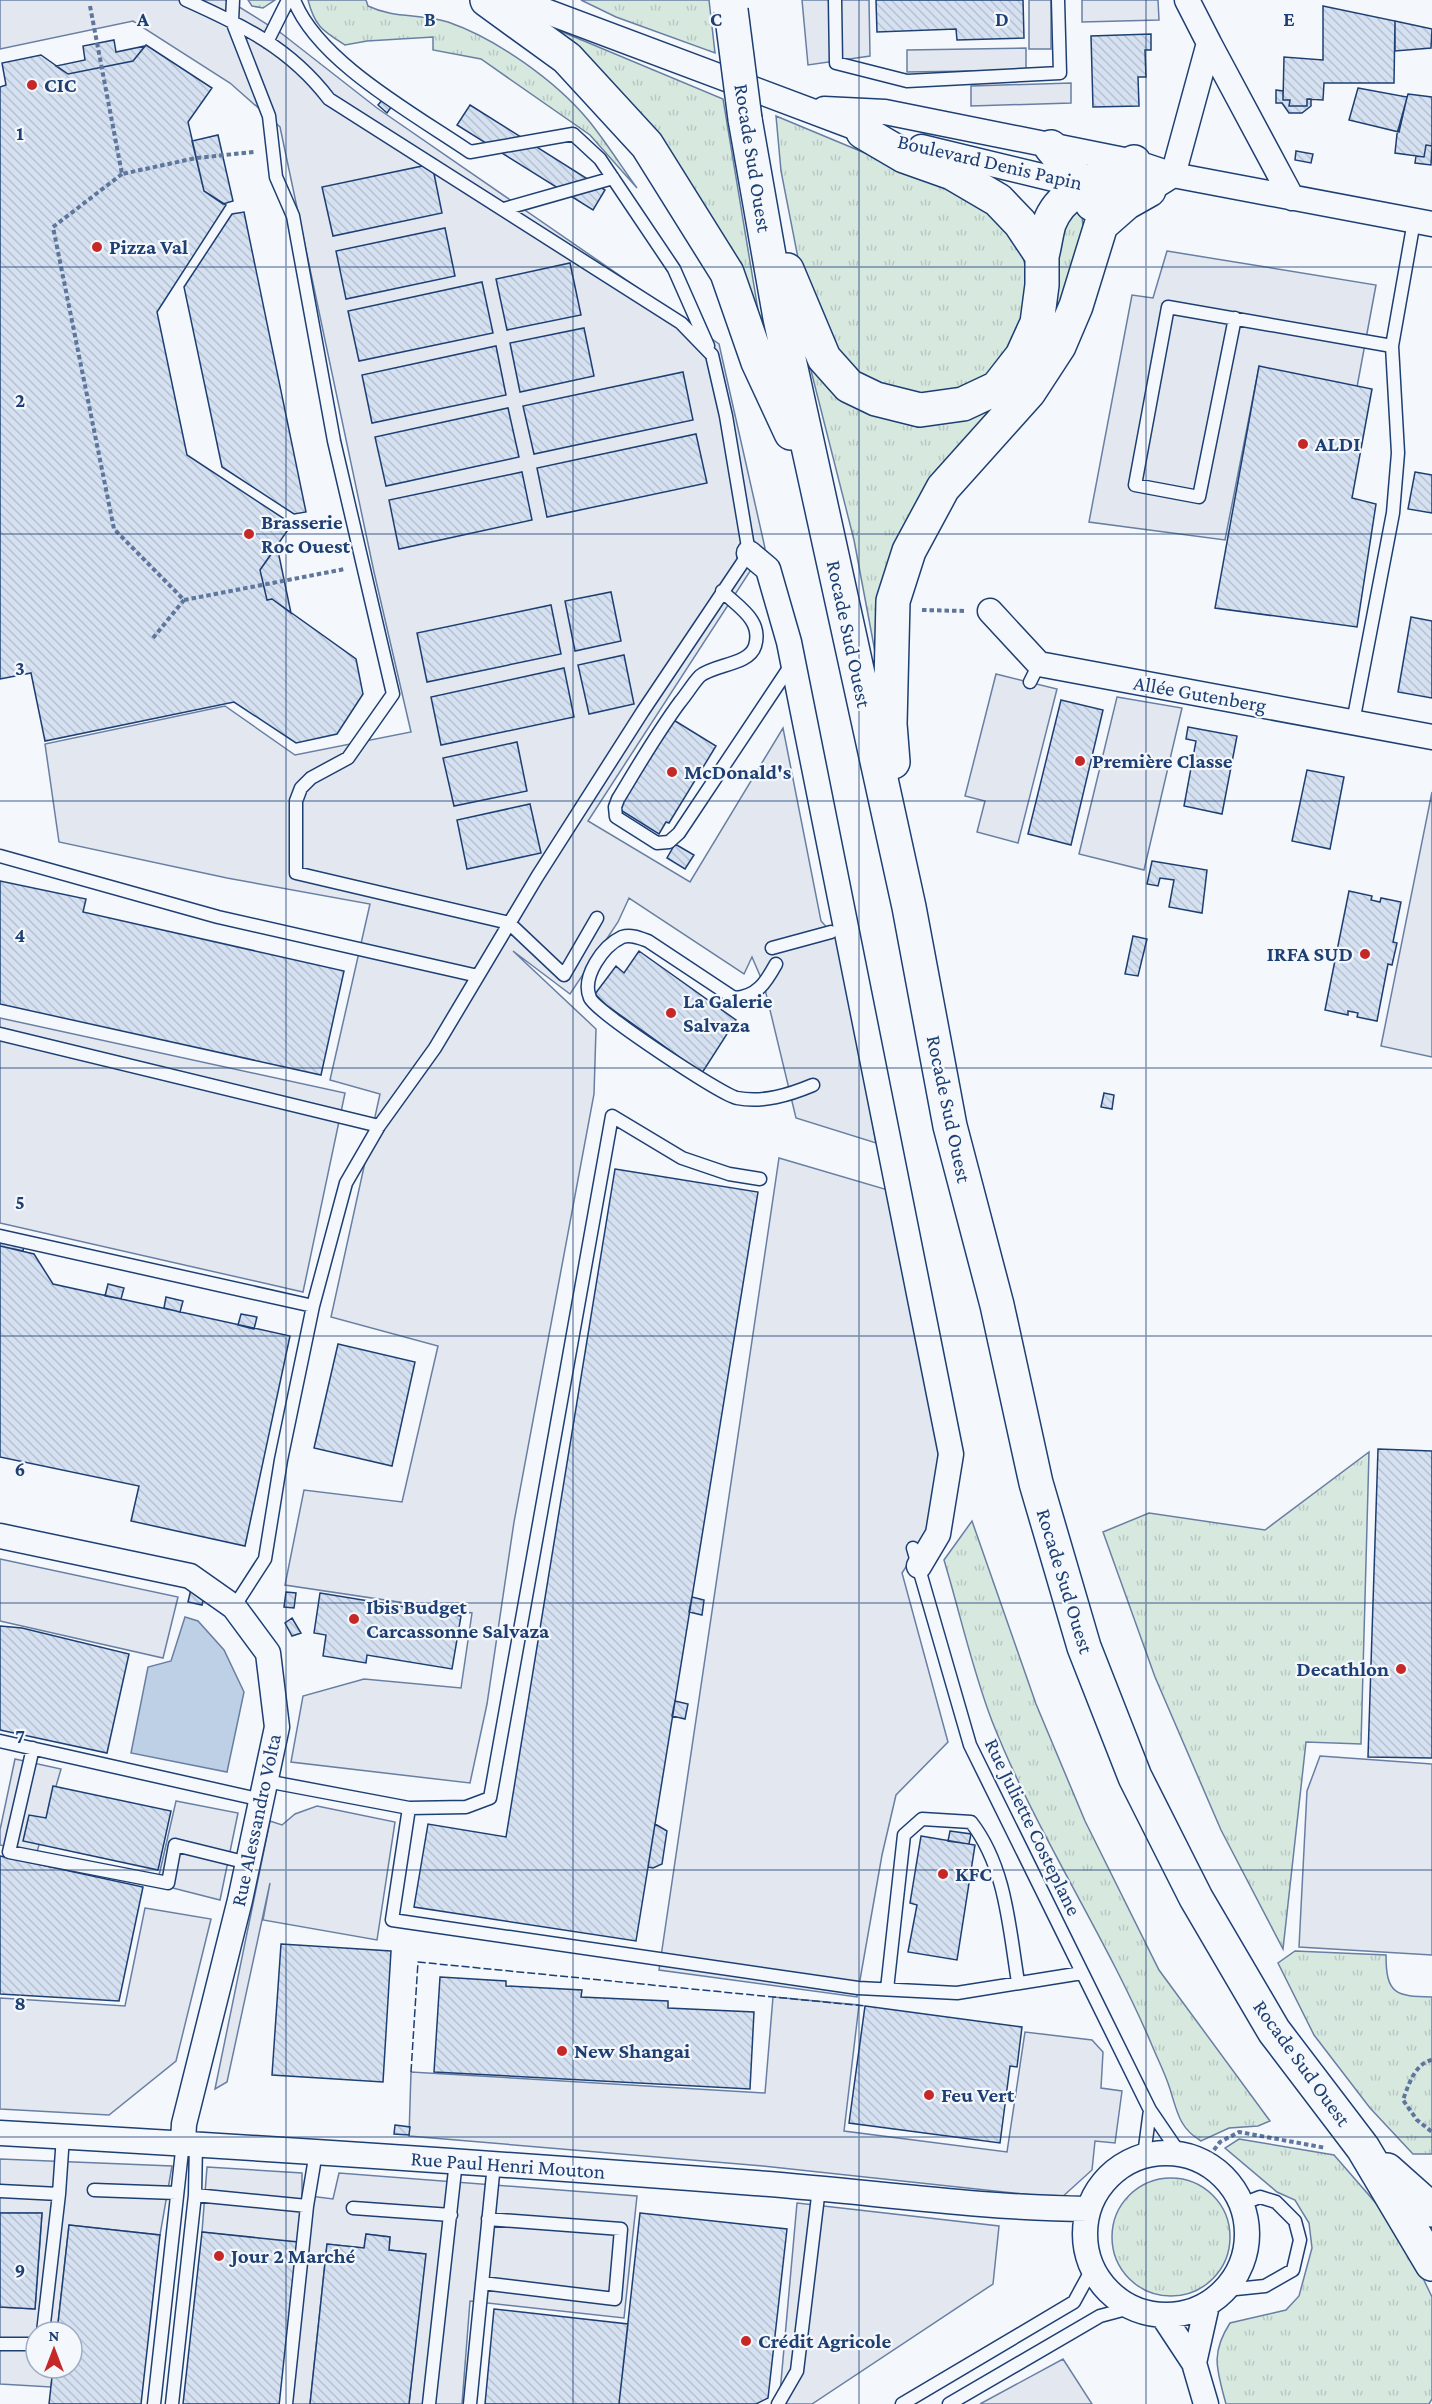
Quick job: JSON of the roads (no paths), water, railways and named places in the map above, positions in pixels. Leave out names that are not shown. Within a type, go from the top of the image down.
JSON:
[{"type":"main road","points":[[487,0],[567,58],[647,145],[727,273],[758,362],[818,490]]},
{"type":"main road","name":"Rocade Sud Ouest","points":[[731,5],[745,119],[780,318],[909,907],[950,1126],[997,1305],[1036,1482],[1084,1647],[1134,1777],[1196,1898],[1274,2031],[1364,2148],[1432,2264]]},
{"type":"main road","points":[[745,119],[786,269],[824,358],[849,386],[876,399],[920,410],[963,404],[997,388],[1022,356],[1037,322],[1042,285],[1042,256],[1050,222],[1065,199],[1083,186],[1152,176]]},
{"type":"main road","points":[[862,132],[904,156],[952,173],[998,200],[1020,223],[1042,256]]},
{"type":"main road","points":[[1051,147],[1083,186],[1101,225]]},
{"type":"main road","points":[[909,907],[890,723],[893,601],[909,551],[943,488],[1029,392],[1059,346],[1076,306],[1101,225],[1152,176]]},
{"type":"main road","name":"Rocade Sud Ouest","points":[[1364,2148],[1432,2210]]},
{"type":"street","name":"Boulevard Denis Papin","points":[[516,0],[809,109],[862,132],[1083,186]]},
{"type":"street","name":"Boulevard Denis Papin","points":[[537,0],[574,21]]},
{"type":"street","points":[[1188,0],[1292,198]]},
{"type":"street","points":[[1152,176],[1209,43]]},
{"type":"street","name":"Boulevard Denis Papin","points":[[809,109],[885,112],[1051,147],[1152,176],[1292,198],[1423,223]]},
{"type":"street","points":[[749,553],[768,569],[793,661],[951,1454],[938,1534],[916,1557]]},
{"type":"street","name":"Allée Gutenberg","points":[[990,611],[1035,673],[1150,689],[1432,737]]},
{"type":"street","name":"Rue Alessandro Volta","points":[[0,1536],[190,1576],[234,1607],[268,1653],[277,1727],[248,1863],[184,2124],[190,2143]]},
{"type":"street","name":"Rue Paul Henri Mouton","points":[[0,2133],[190,2143],[819,2188],[1015,2208],[1086,2219]]},
{"type":"street","points":[[1180,2154],[1205,2162],[1223,2176],[1238,2194],[1246,2216],[1248,2240],[1243,2262],[1226,2290],[1207,2305],[1186,2315],[1163,2316],[1130,2308],[1108,2292],[1092,2269],[1085,2250],[1086,2219],[1098,2188],[1113,2172],[1144,2155],[1180,2154]]},
{"type":"street","points":[[1194,2363],[1207,2305]]},
{"type":"street","points":[[1163,2316],[1194,2363],[1206,2404]]},
{"type":"lane","points":[[186,0],[232,21],[267,42],[307,72],[329,99],[681,322],[712,355]]},
{"type":"lane","points":[[233,0],[232,21],[268,116],[276,177],[293,216],[301,250],[334,441],[393,694],[348,758],[311,778],[301,788],[296,801],[296,873],[509,923],[564,975],[597,918]]},
{"type":"lane","points":[[267,42],[288,0]]},
{"type":"lane","points":[[234,1607],[265,1559],[280,1460],[313,1306],[346,1183],[380,1126],[435,1048],[509,923],[722,591],[749,553],[726,416],[712,355],[674,269],[600,159],[573,134],[470,152],[360,76],[312,33],[294,0]]},
{"type":"lane","points":[[835,0],[836,63],[907,81],[1060,73],[1058,0]]},
{"type":"lane","points":[[504,209],[613,178]]},
{"type":"lane","points":[[1353,722],[1393,513],[1398,453],[1392,346],[1423,223]]},
{"type":"lane","points":[[1235,318],[1199,497],[1135,485],[1168,307],[1235,318],[1392,346]]},
{"type":"lane","points":[[722,591],[754,620],[758,629],[754,648],[743,659],[712,669],[699,678],[669,718],[618,799],[615,807],[616,817],[657,843],[669,842],[744,737],[793,661]]},
{"type":"lane","points":[[0,856],[218,917],[478,976]]},
{"type":"lane","points":[[772,948],[831,932]]},
{"type":"lane","points":[[776,964],[764,985],[746,998],[734,998],[648,941],[637,936],[623,937],[610,945],[594,965],[588,980],[590,998],[623,1026],[735,1098],[759,1100],[790,1094],[813,1085]]},
{"type":"lane","points":[[0,1034],[380,1126]]},
{"type":"lane","points":[[0,1741],[264,1791],[409,1808],[466,1807],[490,1798],[612,1116],[682,1158],[729,1174],[760,1179]]},
{"type":"lane","points":[[0,1236],[313,1306]]},
{"type":"lane","name":"Rue Juliette Costeplane","points":[[916,1557],[970,1745],[1082,1973],[1110,2023],[1150,2110],[1180,2154]]},
{"type":"lane","points":[[33,1748],[9,1852],[168,1882],[175,1845],[248,1863]]},
{"type":"lane","points":[[409,1808],[392,1920],[858,1988],[957,1993],[1082,1973]]},
{"type":"lane","points":[[887,1989],[904,1835],[922,1819],[971,1822],[986,1841],[1004,1893],[1018,1982]]},
{"type":"lane","points":[[1144,2155],[1150,2110]]},
{"type":"lane","points":[[44,2320],[59,2194],[63,2136]]},
{"type":"lane","points":[[154,2404],[176,2193],[190,2143]]},
{"type":"lane","points":[[172,2404],[195,2195],[190,2143]]},
{"type":"lane","points":[[286,2404],[307,2206],[316,2152]]},
{"type":"lane","points":[[429,2404],[456,2162]]},
{"type":"lane","points":[[470,2404],[494,2164]]},
{"type":"lane","points":[[778,2404],[797,2371],[819,2188]]},
{"type":"lane","points":[[94,2190],[176,2193]]},
{"type":"lane","points":[[0,2191],[59,2194]]},
{"type":"lane","points":[[195,2195],[307,2206]]},
{"type":"lane","points":[[1226,2290],[1265,2286],[1293,2270],[1300,2240],[1295,2221],[1276,2202],[1260,2197],[1242,2204]]},
{"type":"lane","points":[[353,2208],[451,2215]]},
{"type":"lane","points":[[482,2283],[615,2299],[621,2229],[488,2218]]},
{"type":"lane","points":[[902,2404],[1074,2302],[1092,2269]]},
{"type":"lane","points":[[949,2404],[1100,2316],[1130,2308]]},
{"type":"lane","points":[[0,2344],[24,2344]]},
{"type":"water","points":[[185,1617],[198,1621],[224,1650],[244,1692],[227,1772],[131,1753],[148,1667],[171,1661]]},
{"type":"place","name":"CIC","points":[[32,85]]},
{"type":"place","name":"Pizza Val","points":[[97,247]]},
{"type":"place","name":"ALDI","points":[[1303,444]]},
{"type":"place","name":"Brasserie Roc Ouest","points":[[249,534]]},
{"type":"place","name":"Première Classe","points":[[1080,761]]},
{"type":"place","name":"McDonald's","points":[[672,772]]},
{"type":"place","name":"IRFA SUD","points":[[1365,954]]},
{"type":"place","name":"La Galerie Salvaza","points":[[671,1013]]},
{"type":"place","name":"Ibis Budget Carcassonne Salvaza","points":[[354,1619]]},
{"type":"place","name":"Decathlon","points":[[1401,1669]]},
{"type":"place","name":"KFC","points":[[943,1874]]},
{"type":"place","name":"New Shangai","points":[[562,2051]]},
{"type":"place","name":"Feu Vert","points":[[929,2095]]},
{"type":"place","name":"Jour 2 Marché","points":[[219,2256]]},
{"type":"place","name":"Crédit Agricole","points":[[746,2341]]}]
